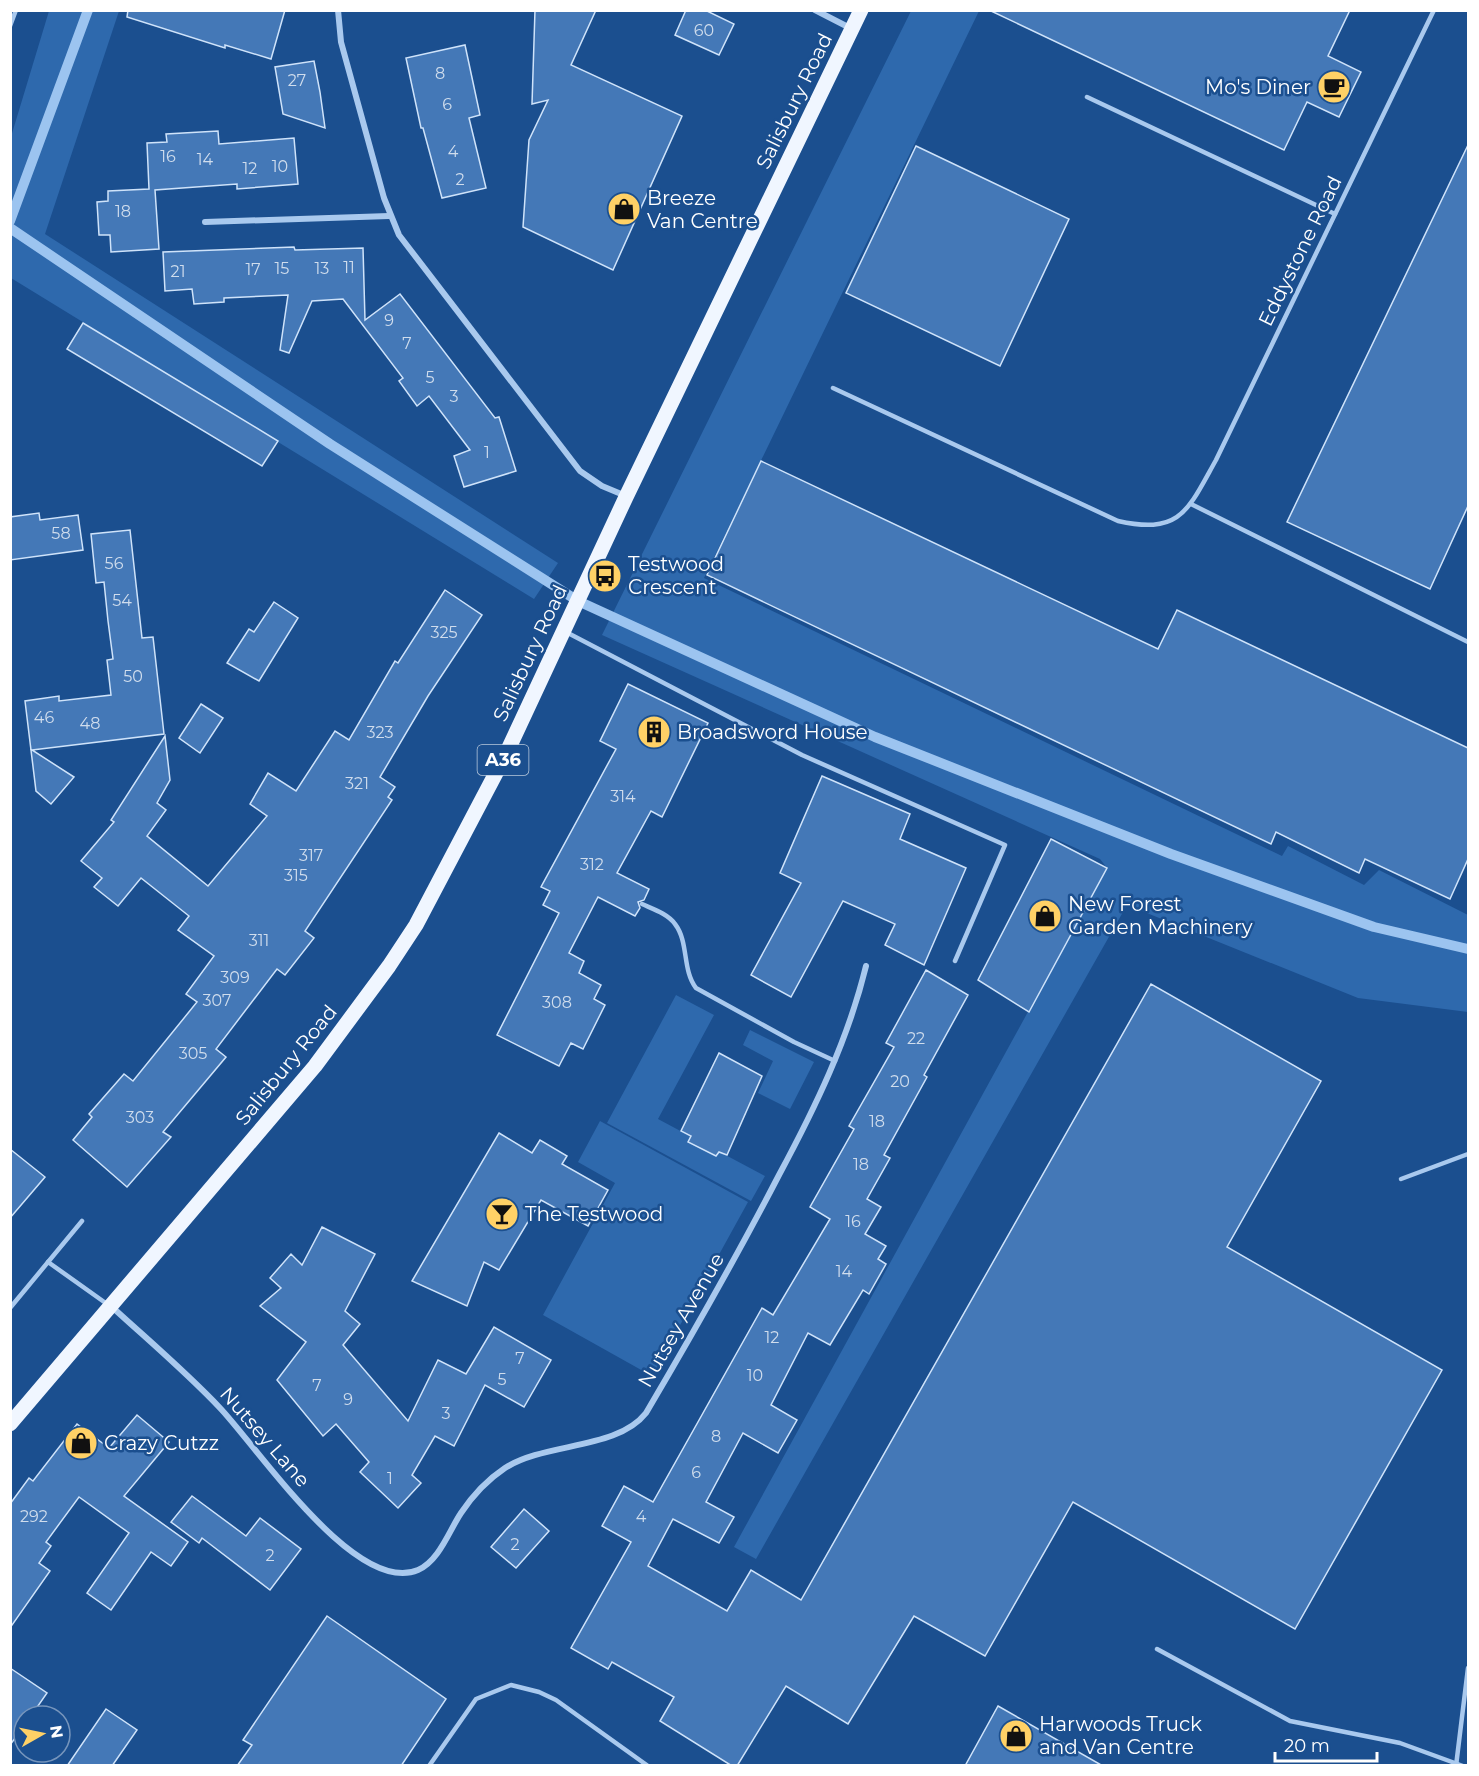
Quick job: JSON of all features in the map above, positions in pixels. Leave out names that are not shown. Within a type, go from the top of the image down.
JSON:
[{"type":"main road","name":"Salisbury Road","points":[[10,1424],[315,1066],[389,966],[444,876],[507,752],[626,496],[861,10]]},
{"type":"street","points":[[338,10],[341,42],[389,216],[415,258],[580,471],[602,486],[626,496]]},
{"type":"street","points":[[815,10],[852,29]]},
{"type":"street","points":[[205,222],[389,216]]},
{"type":"street","name":"Nutsey Avenue","points":[[404,1573],[426,1565],[478,1490],[510,1465],[545,1451],[622,1432],[639,1422],[676,1362],[755,1222],[835,1061],[849,1027],[866,966]]},
{"type":"street","name":"Nutsey Lane","points":[[110,1306],[221,1409],[302,1506],[350,1552],[376,1568],[404,1573]]},
{"type":"lane","points":[[10,26],[16,10]]},
{"type":"lane","name":"Eddystone Road","points":[[834,388],[1118,521],[1143,527],[1172,522],[1191,504],[1216,460],[1434,10]]},
{"type":"lane","points":[[1087,97],[1335,214]]},
{"type":"lane","points":[[1191,504],[1468,642]]},
{"type":"lane","points":[[564,631],[802,755],[1005,845],[955,961]]},
{"type":"lane","points":[[642,904],[664,914],[676,925],[688,974],[696,988],[794,1042],[835,1061]]},
{"type":"lane","points":[[1401,1179],[1468,1154]]},
{"type":"lane","points":[[10,1308],[82,1221]]},
{"type":"lane","points":[[48,1262],[110,1306]]},
{"type":"lane","points":[[1157,1649],[1290,1721],[1400,1743],[1463,1766]]},
{"type":"lane","points":[[1456,1765],[1468,1668]]},
{"type":"lane","points":[[429,1766],[476,1699],[511,1685],[539,1692],[556,1700],[648,1766]]},
{"type":"shaded area","points":[[49,11],[119,11],[45,234],[558,563],[534,599],[11,278],[10,140]]},
{"type":"shaded area","points":[[911,11],[979,11],[704,578],[1282,856],[1288,846],[1364,885],[1379,870],[1468,915],[1468,1012],[1358,998],[1127,905],[756,1559],[734,1547],[1107,868],[1100,859],[602,635]]},
{"type":"shaded area","points":[[676,995],[714,1015],[658,1119],[765,1176],[751,1201],[607,1123]]},
{"type":"shaded area","points":[[750,1030],[814,1062],[790,1109],[758,1093],[773,1061],[743,1045]]},
{"type":"shaded area","points":[[600,1121],[748,1202],[652,1376],[543,1315],[615,1183],[578,1162]]},
{"type":"building","points":[[128,10],[285,10],[271,59],[225,45],[225,48],[127,17]]},
{"type":"building","points":[[535,10],[596,10],[571,65],[682,116],[613,270],[523,227],[529,140],[548,100],[532,104]]},
{"type":"building","points":[[686,10],[705,10],[734,24],[719,55],[675,35]]},
{"type":"building","points":[[989,10],[1350,10],[1328,56],[1361,72],[1339,117],[1307,102],[1284,150]]},
{"type":"building","points":[[465,45],[480,115],[469,118],[486,188],[442,198],[423,128],[421,128],[406,58]]},
{"type":"building","points":[[314,61],[325,128],[283,114],[275,67]]},
{"type":"building","points":[[218,131],[219,144],[294,138],[298,184],[237,189],[237,184],[155,190],[159,249],[111,252],[110,235],[99,235],[97,202],[108,201],[108,191],[149,189],[147,143],[167,142],[166,134]]},
{"type":"building","points":[[1468,145],[1468,506],[1430,589],[1287,522]]},
{"type":"building","points":[[916,146],[1069,219],[1000,366],[846,293]]},
{"type":"building","points":[[294,247],[295,250],[363,248],[365,320],[400,294],[495,418],[499,417],[516,471],[464,487],[454,456],[470,450],[429,396],[417,406],[399,381],[403,378],[343,299],[312,301],[289,353],[280,350],[288,295],[224,298],[224,302],[194,304],[192,289],[165,291],[163,252]]},
{"type":"building","points":[[83,323],[278,441],[262,466],[67,349]]},
{"type":"building","points":[[761,461],[1158,649],[1177,610],[1468,748],[1468,859],[1450,899],[1365,859],[1359,873],[1276,832],[1271,844],[707,575]]},
{"type":"building","points":[[39,513],[40,520],[78,515],[83,550],[10,560],[10,517]]},
{"type":"building","points":[[130,530],[142,638],[153,637],[164,734],[32,750],[74,777],[51,804],[36,791],[25,701],[59,696],[59,701],[111,695],[107,660],[113,659],[104,582],[96,583],[91,534]]},
{"type":"building","points":[[445,590],[482,615],[428,696],[380,777],[395,787],[388,797],[392,800],[305,931],[314,938],[285,975],[277,969],[216,1049],[226,1057],[163,1132],[171,1137],[127,1187],[73,1140],[92,1117],[89,1114],[124,1074],[133,1081],[197,1002],[186,994],[214,956],[178,930],[189,916],[141,878],[118,906],[94,887],[102,878],[81,861],[114,822],[111,820],[165,736],[170,780],[157,803],[166,810],[147,836],[208,886],[267,816],[250,804],[268,773],[296,791],[335,731],[349,740],[395,661],[398,663]]},
{"type":"building","points":[[274,602],[298,618],[259,681],[227,663],[249,629],[254,632]]},
{"type":"building","points":[[628,684],[708,723],[662,817],[651,811],[617,873],[649,889],[644,900],[638,902],[640,908],[635,916],[598,897],[569,953],[584,961],[579,973],[601,985],[594,999],[605,1005],[583,1049],[571,1043],[559,1066],[497,1035],[559,913],[543,905],[550,891],[541,887],[616,749],[600,741]]},
{"type":"building","points":[[201,704],[223,718],[200,753],[179,738]]},
{"type":"building","points":[[822,776],[910,814],[900,839],[966,868],[924,965],[885,945],[895,924],[843,901],[791,997],[751,975],[801,883],[780,873]]},
{"type":"building","points":[[1051,839],[1107,868],[1029,1012],[978,980]]},
{"type":"building","points":[[926,970],[968,995],[924,1075],[927,1077],[884,1155],[890,1158],[867,1199],[881,1207],[865,1234],[886,1246],[878,1259],[886,1264],[869,1294],[863,1290],[830,1345],[808,1333],[771,1405],[797,1420],[778,1453],[743,1433],[706,1502],[734,1517],[719,1543],[673,1519],[648,1566],[727,1611],[751,1570],[801,1600],[1151,984],[1321,1081],[1227,1247],[1442,1370],[1295,1629],[1073,1502],[985,1656],[914,1616],[848,1724],[786,1686],[737,1766],[732,1766],[660,1721],[674,1697],[612,1662],[608,1669],[571,1648],[631,1542],[602,1526],[624,1486],[653,1502],[762,1308],[773,1315],[830,1219],[810,1207],[854,1129],[849,1126],[894,1047],[886,1043]]},
{"type":"building","points":[[719,1053],[762,1076],[727,1155],[719,1152],[716,1156],[688,1142],[691,1136],[681,1131]]},
{"type":"building","points":[[499,1133],[532,1153],[540,1140],[567,1156],[562,1164],[608,1190],[588,1226],[541,1200],[499,1270],[484,1262],[467,1306],[412,1281]]},
{"type":"building","points":[[10,1149],[45,1177],[10,1218]]},
{"type":"building","points":[[322,1227],[375,1254],[345,1311],[360,1324],[343,1345],[408,1421],[438,1360],[466,1374],[494,1327],[551,1360],[524,1407],[485,1385],[454,1446],[435,1436],[412,1475],[421,1483],[398,1508],[360,1472],[369,1462],[336,1424],[323,1436],[277,1380],[306,1342],[260,1306],[281,1288],[270,1278],[291,1254],[302,1265]]},
{"type":"building","points":[[137,1415],[169,1442],[124,1496],[188,1542],[171,1566],[151,1552],[111,1610],[87,1593],[129,1533],[79,1497],[46,1542],[51,1546],[39,1563],[50,1571],[10,1628],[10,1504],[29,1478],[33,1481],[77,1424],[109,1448]]},
{"type":"building","points":[[192,1496],[246,1536],[260,1518],[301,1549],[270,1590],[202,1538],[199,1543],[171,1522]]},
{"type":"building","points":[[524,1509],[549,1531],[516,1568],[491,1547]]},
{"type":"building","points":[[327,1616],[446,1699],[401,1766],[237,1766],[252,1745],[243,1740]]},
{"type":"building","points":[[10,1668],[47,1693],[39,1704],[12,1704],[12,1742],[10,1745]]},
{"type":"building","name":"Harwoods Truck and Van Centre","points":[[998,1706],[1103,1766],[965,1766]]},
{"type":"building","points":[[106,1709],[137,1730],[112,1766],[67,1766],[72,1764],[72,1759]]},
{"type":"waterway","points":[[10,221],[88,10]]},
{"type":"waterway","points":[[10,228],[330,444],[578,601],[875,737],[1171,854],[1374,927],[1468,949]]},
{"type":"place","name":"Mo's Diner","points":[[1334,87]]},
{"type":"place","name":"Breeze Van Centre","points":[[624,209]]},
{"type":"place","name":"Testwood Crescent","points":[[605,576]]},
{"type":"place","name":"Broadsword House","points":[[654,732]]},
{"type":"place","name":"New Forest Garden Machinery","points":[[1045,916]]},
{"type":"place","name":"The Testwood","points":[[502,1214]]},
{"type":"place","name":"Crazy Cutzz","points":[[81,1443]]},
{"type":"place","name":"Harwoods Truck and Van Centre","points":[[1016,1736]]}]
